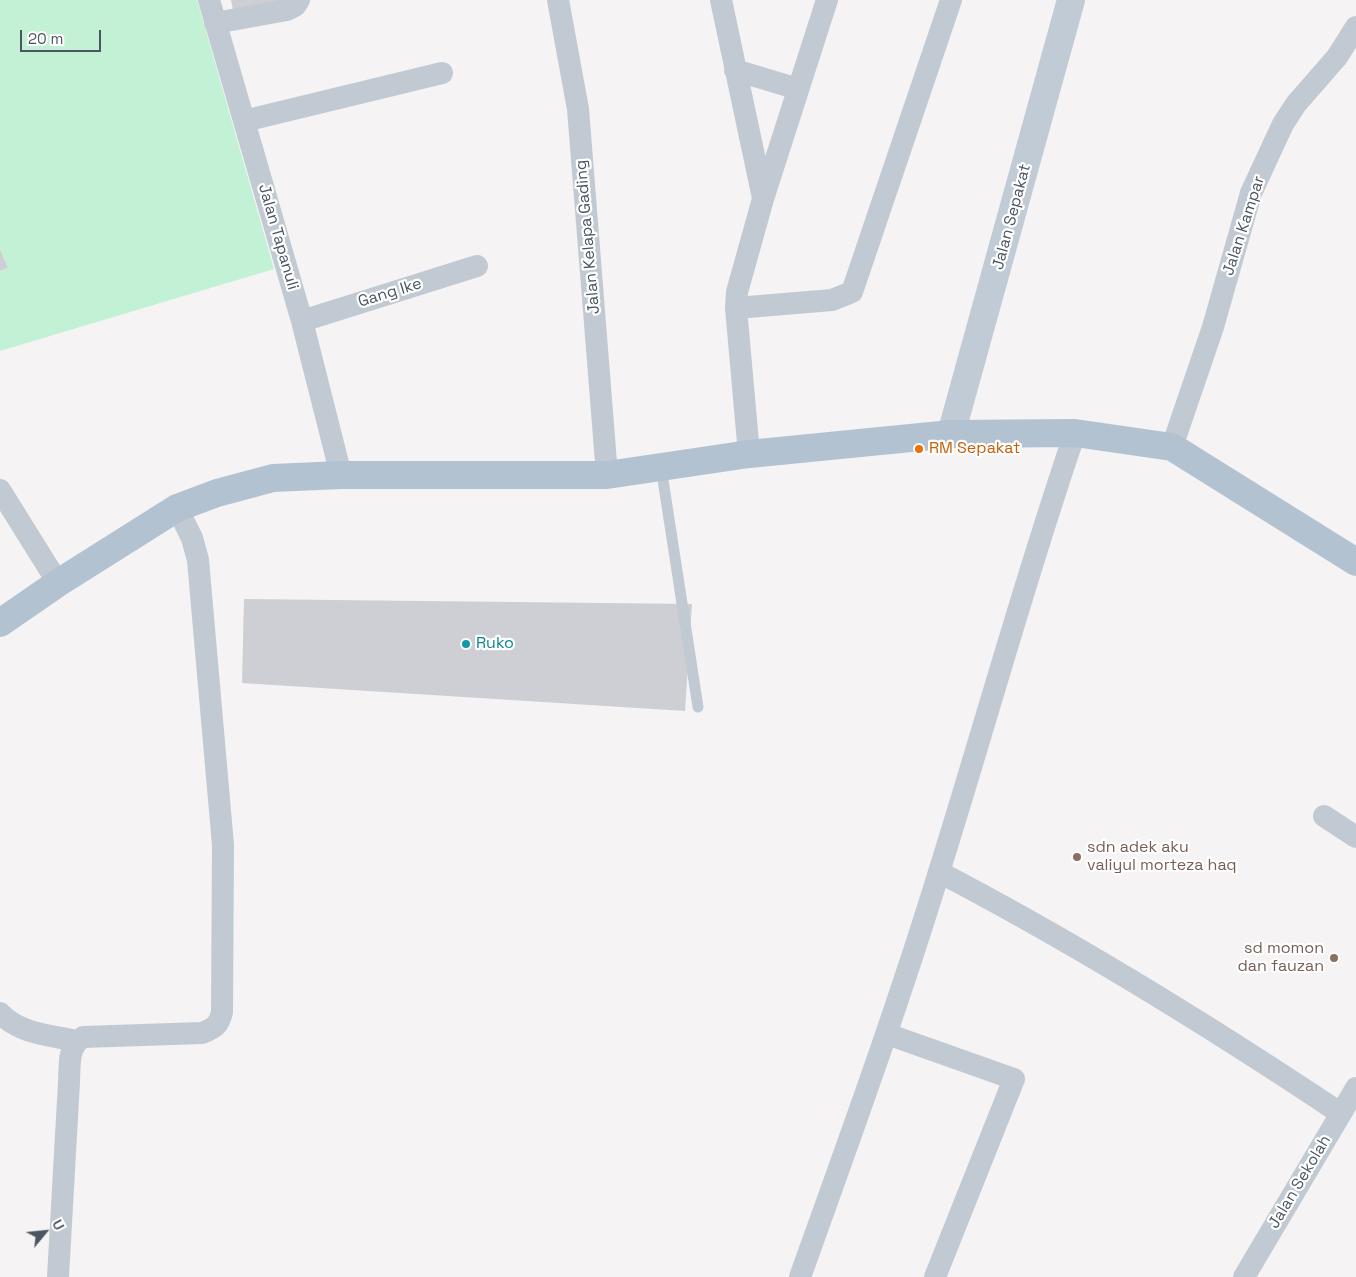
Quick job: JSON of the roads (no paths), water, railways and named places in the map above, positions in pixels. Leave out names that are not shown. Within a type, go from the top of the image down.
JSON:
[{"type":"main road","name":"Jalan Sepakat","points":[[951,434],[1071,0]]},
{"type":"main road","points":[[0,623],[58,583],[177,508],[216,493],[273,478],[341,475],[607,476],[749,454],[951,434],[1075,433],[1172,447],[1356,562]]},
{"type":"street","name":"Jalan Tapanuli","points":[[208,0],[302,321],[341,475]]},
{"type":"street","points":[[215,23],[287,10],[295,6],[300,0]]},
{"type":"street","name":"Jalan Kelapa Gading","points":[[558,0],[578,109],[607,476]]},
{"type":"street","points":[[721,0],[763,198]]},
{"type":"street","points":[[749,454],[736,308],[737,292],[763,198],[827,0]]},
{"type":"street","points":[[736,308],[832,300],[852,292],[951,0]]},
{"type":"street","name":"Jalan Kampar","points":[[1172,447],[1213,327],[1251,194],[1283,124],[1296,104],[1338,57],[1356,26]]},
{"type":"street","points":[[736,70],[798,89]]},
{"type":"street","points":[[244,121],[442,73]]},
{"type":"street","name":"Gang Ike","points":[[302,321],[477,266]]},
{"type":"street","points":[[800,1277],[887,1034],[939,872],[1042,529],[1075,433]]},
{"type":"street","points":[[0,490],[58,583]]},
{"type":"street","points":[[58,1277],[69,1075],[71,1052],[76,1041],[83,1037],[202,1033],[220,1023],[222,1012],[223,845],[199,570],[192,538],[177,508]]},
{"type":"street","points":[[1324,816],[1356,837]]},
{"type":"street","points":[[939,872],[1014,911],[1149,992],[1250,1053],[1340,1113]]},
{"type":"street","points":[[0,1013],[10,1023],[20,1028],[76,1041]]},
{"type":"street","points":[[887,1034],[1014,1079],[935,1277]]},
{"type":"street","name":"Jalan Sekolah","points":[[1244,1277],[1356,1088]]},
{"type":"lane","points":[[661,467],[698,706]]},
{"type":"place","name":"RM Sepakat","points":[[919,449]]},
{"type":"place","name":"Ruko","points":[[466,644]]},
{"type":"place","name":"sdn adek aku valiyul morteza haq","points":[[1077,857]]},
{"type":"place","name":"sd momon dan fauzan","points":[[1334,958]]}]
